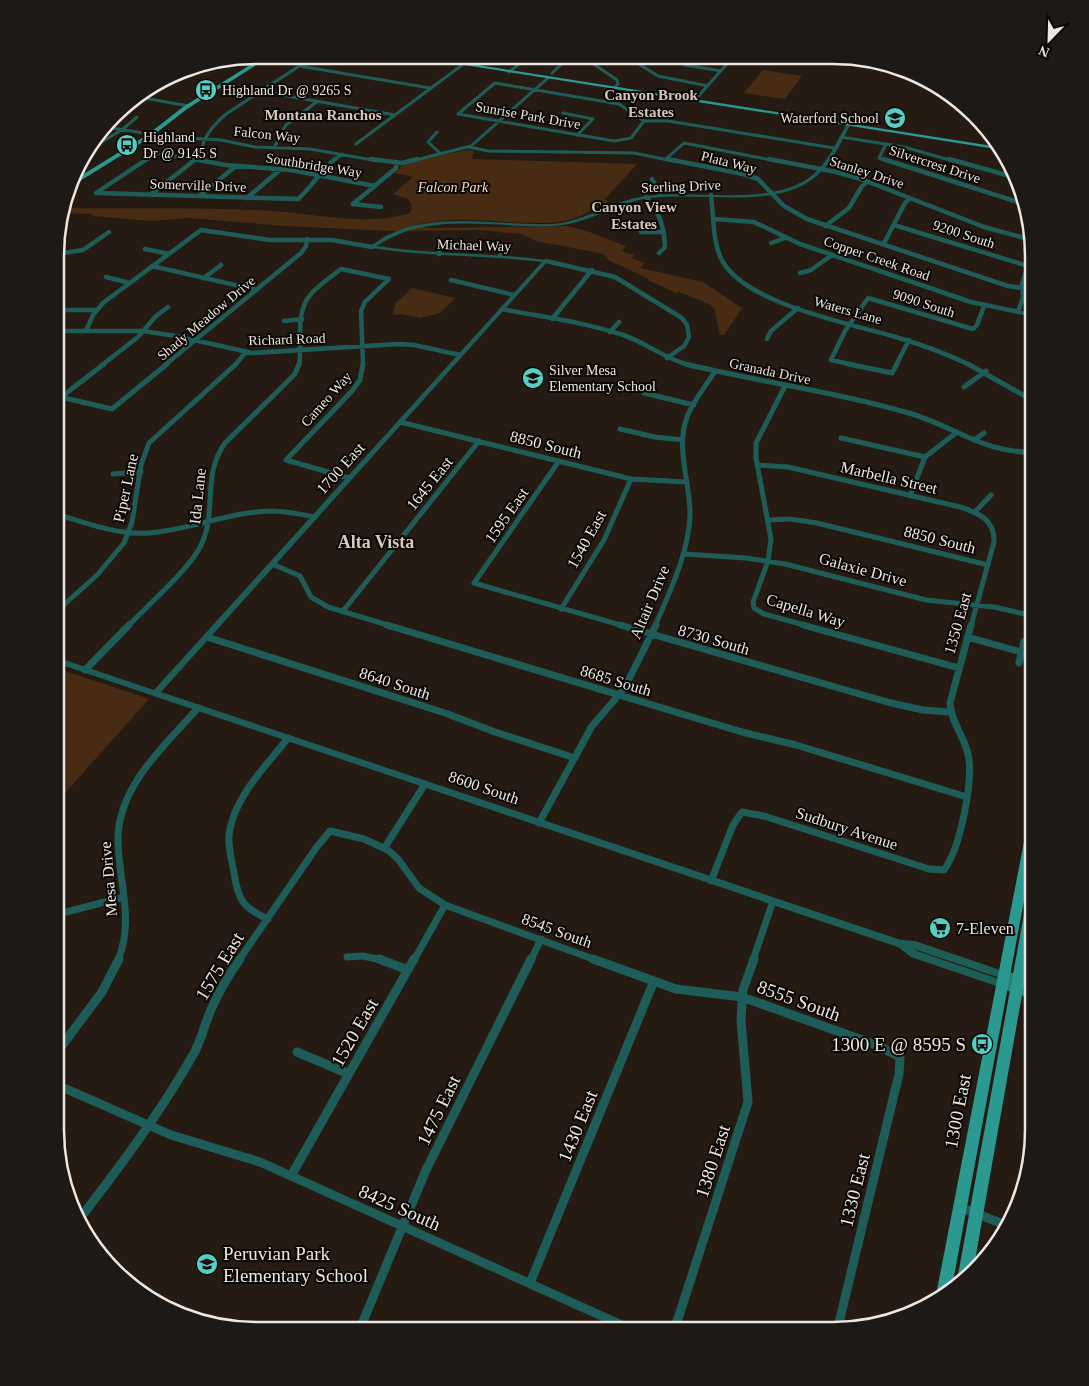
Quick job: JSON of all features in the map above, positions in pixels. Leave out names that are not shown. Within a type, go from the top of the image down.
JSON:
[{"type":"main road","points":[[80,178],[151,134],[189,106],[256,64]]},
{"type":"main road","points":[[456,64],[992,148]]},
{"type":"main road","name":"1300 East","points":[[945,1287],[1025,862]]},
{"type":"main road","points":[[966,1269],[1025,938]]},
{"type":"main road","name":"8600 South","points":[[1002,979],[1025,990]]},
{"type":"main road","name":"8600 South","points":[[1016,984],[1025,984]]},
{"type":"main road","points":[[973,1133],[988,1142]]},
{"type":"street","points":[[150,195],[202,154],[205,139],[215,124],[226,114],[301,64]]},
{"type":"street","points":[[509,72],[519,64]]},
{"type":"street","points":[[552,73],[562,64]]},
{"type":"street","points":[[594,64],[618,80],[619,83],[614,88]]},
{"type":"street","points":[[639,64],[658,76],[708,86]]},
{"type":"street","points":[[685,64],[721,71]]},
{"type":"street","points":[[694,101],[727,64]]},
{"type":"street","points":[[356,144],[462,65]]},
{"type":"street","points":[[298,66],[430,88]]},
{"type":"street","points":[[382,207],[352,204],[396,168],[397,163],[469,147],[500,122],[548,78]]},
{"type":"street","name":"Sunrise Park Drive","points":[[534,90],[495,84],[458,114],[614,141],[624,141],[631,138],[644,122]]},
{"type":"street","points":[[534,90],[619,104],[644,122],[668,121],[834,148]]},
{"type":"street","points":[[259,91],[395,115]]},
{"type":"street","points":[[146,98],[189,106]]},
{"type":"street","points":[[274,148],[286,125],[318,101]]},
{"type":"street","points":[[562,113],[593,119],[577,135]]},
{"type":"street","points":[[101,142],[123,129],[137,117]]},
{"type":"street","name":"Sterling Drive","points":[[372,247],[399,233],[430,226],[566,224],[581,220],[614,204],[646,197],[660,195],[771,193],[803,184],[813,178],[848,125]]},
{"type":"street","name":"Falcon Way","points":[[112,128],[274,148],[310,149],[397,163]]},
{"type":"street","points":[[437,132],[428,142],[441,154]]},
{"type":"street","points":[[841,137],[910,148],[1007,175]]},
{"type":"street","name":"Stanley Drive","points":[[666,159],[684,143],[821,168],[868,182],[984,227],[1025,238]]},
{"type":"street","name":"Silvercrest Drive","points":[[886,144],[879,158],[1018,202]]},
{"type":"street","name":"Plata Way","points":[[469,147],[484,151],[526,150],[628,153],[751,176],[762,183],[792,212],[825,226],[1008,286],[1022,288]]},
{"type":"street","name":"Southbridge Way","points":[[96,193],[160,153],[236,166],[281,169],[375,186]]},
{"type":"street","points":[[320,175],[328,165],[342,154]]},
{"type":"street","points":[[199,196],[236,166]]},
{"type":"street","points":[[247,198],[281,169]]},
{"type":"street","name":"Somerville Drive","points":[[96,193],[298,199],[312,187],[320,175]]},
{"type":"street","points":[[652,179],[660,195]]},
{"type":"street","points":[[825,226],[849,208],[862,186],[868,182]]},
{"type":"street","name":"Waters Lane","points":[[711,195],[720,254],[732,273],[758,292],[798,308],[909,340],[986,371],[1025,395]]},
{"type":"street","points":[[646,197],[662,218],[665,247],[659,253]]},
{"type":"street","points":[[882,245],[905,203],[910,198]]},
{"type":"street","name":"Copper Creek Road","points":[[715,218],[748,221],[785,238],[832,255],[984,306],[1025,313]]},
{"type":"street","name":"9200 South","points":[[894,225],[1025,265]]},
{"type":"street","name":"Michael Way","points":[[169,254],[200,230],[270,240],[332,240],[410,254],[500,256],[546,261],[592,270],[621,280],[677,314],[686,322],[690,332],[688,341],[667,358]]},
{"type":"street","points":[[64,253],[83,250],[108,232]]},
{"type":"street","points":[[641,232],[664,232]]},
{"type":"street","points":[[771,243],[785,238]]},
{"type":"street","name":"Shady Meadow Drive","points":[[64,399],[112,410],[305,250],[307,239]]},
{"type":"street","points":[[439,254],[440,245]]},
{"type":"street","points":[[500,256],[504,248]]},
{"type":"street","points":[[145,249],[169,254]]},
{"type":"street","points":[[86,331],[96,310],[169,254]]},
{"type":"street","points":[[800,273],[812,270],[832,255]]},
{"type":"street","name":"1700 East","points":[[156,693],[546,261]]},
{"type":"street","points":[[204,278],[220,265]]},
{"type":"street","points":[[152,266],[257,290]]},
{"type":"street","name":"Ida Lane","points":[[85,670],[193,559],[204,541],[214,462],[219,449],[296,374],[299,368],[301,350],[303,308],[307,300],[341,269]]},
{"type":"street","name":"Cameo Way","points":[[341,269],[389,279],[363,307],[361,316],[362,374],[357,386],[286,460],[349,478]]},
{"type":"street","points":[[552,319],[592,270]]},
{"type":"street","points":[[106,277],[130,283]]},
{"type":"street","points":[[1018,312],[1022,300],[1022,288],[1025,277]]},
{"type":"street","points":[[451,280],[514,295]]},
{"type":"street","name":"9090 South","points":[[851,323],[868,298],[973,329],[977,325],[984,306]]},
{"type":"street","points":[[64,393],[143,331],[153,319],[168,307]]},
{"type":"street","points":[[768,339],[771,330],[798,308]]},
{"type":"street","name":"Granada Drive","points":[[502,309],[632,338],[667,358],[714,371],[915,414],[974,440],[1008,451],[1025,452]]},
{"type":"street","points":[[66,310],[96,310]]},
{"type":"street","points":[[284,321],[302,319]]},
{"type":"street","points":[[610,332],[618,322]]},
{"type":"street","points":[[851,323],[842,336],[832,360],[892,373],[909,340]]},
{"type":"street","name":"Richard Road","points":[[64,332],[143,331],[246,352],[407,344],[460,355]]},
{"type":"street","name":"Piper Lane","points":[[64,604],[118,552],[129,533],[144,455],[154,438],[239,361],[246,352]]},
{"type":"street","name":"Altair Drive","points":[[539,823],[596,720],[619,695],[652,635],[684,554],[690,515],[683,440],[685,424],[714,371]]},
{"type":"street","points":[[964,387],[986,371]]},
{"type":"street","name":"Capella Way","points":[[785,386],[758,437],[755,449],[771,539],[768,561],[753,602],[754,608],[758,612],[959,668]]},
{"type":"street","points":[[644,393],[694,405]]},
{"type":"street","name":"8850 South","points":[[400,422],[631,479],[687,482]]},
{"type":"street","points":[[620,429],[655,437],[683,440]]},
{"type":"street","points":[[910,496],[926,457],[957,432]]},
{"type":"street","points":[[974,440],[984,433]]},
{"type":"street","points":[[841,438],[926,457]]},
{"type":"street","name":"1645 East","points":[[343,611],[479,442]]},
{"type":"street","name":"1595 East","points":[[474,583],[559,461]]},
{"type":"street","name":"Marbella Street","points":[[757,464],[788,467],[975,512],[992,524],[995,530],[994,542]]},
{"type":"street","points":[[113,474],[141,472]]},
{"type":"street","name":"1540 East","points":[[561,609],[604,540],[631,479]]},
{"type":"street","points":[[975,512],[991,495]]},
{"type":"street","points":[[64,516],[110,530],[129,533],[158,532],[240,513],[273,509],[288,510],[315,517]]},
{"type":"street","name":"8850 South","points":[[769,520],[790,519],[817,523],[988,565]]},
{"type":"street","name":"1350 East","points":[[949,712],[967,637],[994,542]]},
{"type":"street","name":"Galaxie Drive","points":[[684,554],[768,561],[806,568],[926,600],[977,605],[1025,614]]},
{"type":"street","name":"8685 South","points":[[272,564],[300,576],[308,592],[316,601],[343,611],[742,732],[796,745],[967,797]]},
{"type":"street","name":"8730 South","points":[[474,583],[891,703],[923,710],[949,712]]},
{"type":"street","name":"8640 South","points":[[207,637],[445,713],[495,732],[575,758]]},
{"type":"street","points":[[967,637],[1021,652]]},
{"type":"street","points":[[1019,663],[1024,642]]},
{"type":"street","name":"8600 South","points":[[64,663],[901,944],[914,954],[1002,979]]},
{"type":"street","name":"Mesa Drive","points":[[64,1043],[97,999],[119,958],[125,938],[126,918],[118,838],[120,819],[126,800],[140,777],[198,708]]},
{"type":"street","points":[[949,712],[968,752],[971,774],[967,797]]},
{"type":"street","points":[[268,919],[247,909],[239,898],[229,835],[231,821],[241,801],[288,738]]},
{"type":"street","points":[[385,847],[425,784]]},
{"type":"street","name":"Sudbury Avenue","points":[[711,881],[734,825],[742,812],[764,816],[929,869],[944,870],[951,861],[967,797]]},
{"type":"street","name":"1575 East","points":[[83,1214],[148,1126],[195,1052],[209,1013],[220,990],[316,848],[330,831],[351,834],[385,847]]},
{"type":"street","name":"8545 South","points":[[385,847],[396,856],[414,885],[445,905],[688,992],[742,997]]},
{"type":"street","points":[[64,913],[124,897]]},
{"type":"street","name":"1380 East","points":[[677,1322],[748,1102],[741,1020],[742,997],[745,980],[773,901]]},
{"type":"street","name":"1520 East","points":[[290,1176],[445,905]]},
{"type":"street","name":"1475 East","points":[[362,1322],[426,1170],[541,939]]},
{"type":"street","points":[[347,957],[358,955],[370,956],[408,970]]},
{"type":"street","name":"1430 East","points":[[530,1284],[654,981]]},
{"type":"street","name":"8555 South","points":[[742,997],[879,1046],[900,1057]]},
{"type":"street","points":[[297,1052],[349,1074]]},
{"type":"street","name":"1330 East","points":[[839,1322],[899,1074],[900,1057]]},
{"type":"street","name":"8425 South","points":[[64,1088],[170,1135],[247,1157],[615,1322]]},
{"type":"street","points":[[960,1207],[1001,1223]]},
{"type":"green space","points":[[763,70],[802,76],[785,99],[744,93]]},
{"type":"green space","name":"Falcon Park","points":[[466,150],[474,151],[472,159],[637,164],[605,199],[609,202],[579,217],[566,221],[522,223],[448,220],[413,226],[432,228],[567,226],[584,230],[626,246],[622,251],[634,255],[632,258],[645,263],[640,268],[703,282],[742,308],[724,335],[720,335],[714,308],[709,304],[679,292],[676,293],[608,260],[606,256],[599,253],[536,241],[521,234],[478,230],[391,231],[285,226],[189,218],[151,221],[68,213],[70,208],[195,209],[274,211],[359,219],[393,217],[410,213],[412,205],[408,199],[393,194],[413,177],[394,173],[404,164]]},
{"type":"green space","points":[[412,288],[455,298],[440,313],[420,318],[402,314],[393,315],[395,304]]},
{"type":"green space","points":[[64,671],[149,699],[64,794]]},
{"type":"place","name":"Highland Dr @ 9265 S","points":[[206,90]]},
{"type":"place","name":"Waterford School","points":[[895,118]]},
{"type":"place","name":"Highland Dr @ 9145 S","points":[[127,145]]},
{"type":"place","name":"Silver Mesa Elementary School","points":[[533,378]]},
{"type":"place","name":"7-Eleven","points":[[940,928]]},
{"type":"place","name":"1300 E @ 8595 S","points":[[982,1044]]},
{"type":"place","name":"Peruvian Park Elementary School","points":[[207,1264]]},
{"type":"district","name":"Canyon Brook Estates","points":[[651,104]]},
{"type":"district","name":"Montana Ranchos","points":[[323,115]]},
{"type":"district","name":"Canyon View Estates","points":[[634,216]]},
{"type":"district","name":"Alta Vista","points":[[376,542]]}]
